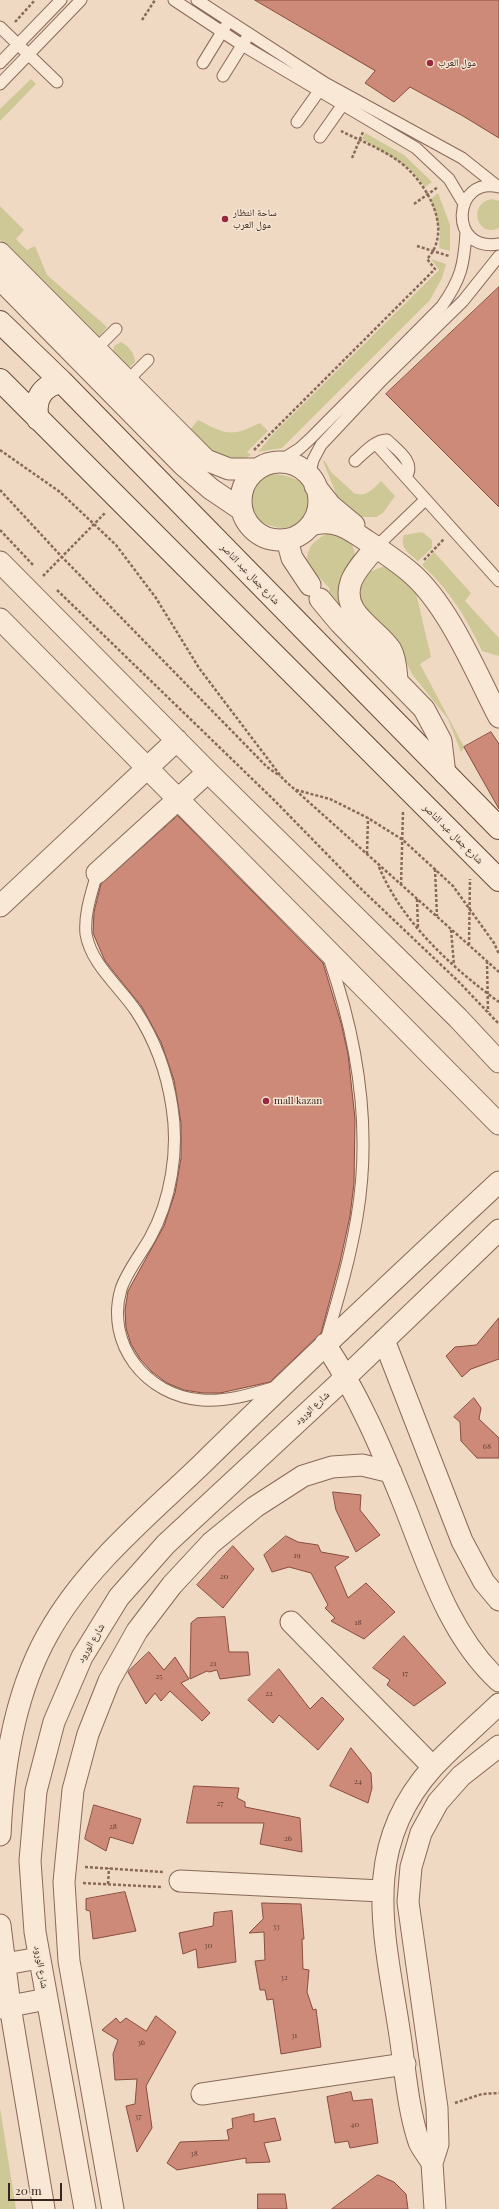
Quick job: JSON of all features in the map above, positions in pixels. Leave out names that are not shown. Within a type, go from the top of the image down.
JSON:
[{"type":"main road","name":"شارع جمال عبد الناصر","points":[[1,331],[62,382],[499,828]]},
{"type":"main road","name":"شارع جمال عبد الناصر","points":[[0,380],[499,880]]},
{"type":"main road","points":[[38,419],[37,402],[40,394],[54,383],[62,382]]},
{"type":"street","points":[[0,253],[206,460],[229,469],[290,463],[300,468],[338,513],[411,574],[438,605],[499,717]]},
{"type":"street","points":[[0,279],[183,465],[211,489],[242,510]]},
{"type":"street","points":[[267,465],[249,477],[243,487],[241,498],[242,510],[246,521],[254,531],[269,539],[287,540],[300,535],[311,525],[318,506],[312,481]]},
{"type":"street","points":[[311,525],[325,522],[339,524],[416,568],[450,610],[499,696]]},
{"type":"street","points":[[287,540],[292,558],[315,592],[345,628],[418,701],[431,718],[441,740],[445,774]]},
{"type":"street","points":[[378,545],[351,581],[350,598],[356,615],[391,651],[395,659],[397,680]]},
{"type":"street","points":[[0,562],[208,772],[458,1018],[499,1062]]},
{"type":"street","points":[[0,619],[499,1124]]},
{"type":"street","points":[[5,896],[148,768],[176,740]]},
{"type":"street","points":[[97,873],[208,772]]},
{"type":"street","points":[[0,1835],[12,1732],[26,1682],[48,1634],[75,1592],[111,1552],[282,1385],[499,1182]]},
{"type":"street","name":"شارع الورود","points":[[85,2209],[39,1958],[35,1932],[30,1861],[36,1791],[54,1722],[82,1657],[120,1597],[166,1544],[347,1376],[499,1230]]},
{"type":"street","points":[[384,1340],[462,1541],[484,1582],[499,1600]]},
{"type":"street","points":[[325,1344],[347,1376],[391,1472],[444,1603],[462,1636],[484,1667],[499,1681]]},
{"type":"street","points":[[113,2209],[69,1961],[64,1874],[73,1790],[88,1734],[109,1681],[138,1631],[172,1585],[211,1543],[255,1507],[303,1476],[332,1467],[362,1465],[391,1472]]},
{"type":"street","points":[[291,1622],[433,1767]]},
{"type":"street","points":[[432,2163],[420,2143],[405,2064],[390,1971],[382,1910],[382,1891],[386,1856],[397,1822],[414,1792],[433,1767],[499,1704]]},
{"type":"street","points":[[435,2209],[432,2163],[438,2144],[437,2108],[408,1902],[411,1867],[421,1833],[438,1802],[461,1776],[499,1746]]},
{"type":"street","points":[[180,1881],[382,1891]]},
{"type":"street","points":[[0,1925],[5,2007],[44,2209]]},
{"type":"street","points":[[2,1965],[39,1958]]},
{"type":"street","points":[[390,1971],[417,1967]]},
{"type":"street","points":[[5,2007],[47,1999]]},
{"type":"street","points":[[202,2094],[405,2064]]},
{"type":"lane","points":[[0,63],[61,0]]},
{"type":"lane","points":[[0,84],[81,0]]},
{"type":"lane","points":[[174,0],[242,45],[322,87],[345,101],[416,148],[449,180],[464,204]]},
{"type":"lane","points":[[197,0],[249,34],[322,87]]},
{"type":"lane","points":[[203,63],[228,21]]},
{"type":"lane","points":[[3,30],[57,82]]},
{"type":"lane","points":[[223,76],[249,34]]},
{"type":"lane","points":[[297,122],[322,87]]},
{"type":"lane","points":[[320,137],[345,101]]},
{"type":"lane","points":[[345,101],[462,158],[498,186]]},
{"type":"lane","points":[[267,465],[299,449],[442,306],[458,281],[466,233],[461,213],[464,204],[470,195],[478,189],[487,186],[498,186]]},
{"type":"lane","points":[[466,233],[482,244],[499,244]]},
{"type":"lane","points":[[312,481],[313,460],[321,445],[381,381],[463,301],[499,256]]},
{"type":"lane","points":[[96,350],[116,329]]},
{"type":"lane","points":[[128,381],[148,360]]},
{"type":"lane","points":[[355,460],[382,440],[387,440],[406,460],[410,469],[406,477],[425,500],[499,580]]},
{"type":"lane","points":[[378,545],[425,500]]},
{"type":"lane","points":[[97,873],[86,919],[89,945],[95,958],[137,1013],[156,1049],[169,1089],[174,1130],[172,1170],[160,1214],[151,1235],[121,1287],[118,1316],[122,1342],[134,1366],[160,1388],[180,1396],[201,1400],[222,1400],[282,1385]]},
{"type":"lane","points":[[325,948],[347,1015],[355,1048],[360,1081],[363,1147],[356,1222],[325,1344]]},
{"type":"path","points":[[3,30],[35,0]]},
{"type":"path","points":[[142,20],[155,0]]},
{"type":"path","points":[[267,465],[253,450],[435,269],[427,259],[434,251],[438,239],[437,220],[421,184],[405,166],[393,157],[341,131]]},
{"type":"path","points":[[0,450],[60,492],[116,545],[156,598],[198,668],[283,779]]},
{"type":"path","points":[[0,490],[61,556],[267,766],[499,972]]},
{"type":"path","points":[[43,576],[105,513]]},
{"type":"path","points":[[0,530],[48,581]]},
{"type":"path","points":[[416,568],[453,530]]},
{"type":"path","points":[[54,586],[275,800],[357,885],[459,982],[499,1024]]},
{"type":"path","points":[[295,790],[330,798],[368,818],[402,840],[453,886],[494,944],[499,954]]},
{"type":"path","points":[[401,885],[403,805]]},
{"type":"path","points":[[367,855],[368,818]]},
{"type":"path","points":[[378,865],[388,890],[418,928],[454,965],[499,1002]]},
{"type":"path","points":[[435,869],[437,916]]},
{"type":"path","points":[[469,945],[470,872]]},
{"type":"path","points":[[416,899],[418,928]]},
{"type":"path","points":[[451,929],[454,965]]},
{"type":"path","points":[[487,961],[488,1013]]},
{"type":"path","points":[[109,1868],[160,1871],[171,1873],[180,1881],[170,1886],[159,1888],[108,1884],[64,1874],[109,1868]]},
{"type":"path","points":[[108,1884],[109,1868]]},
{"type":"path","points":[[437,2108],[482,2094],[499,2093]]},
{"type":"shaded area","points":[[31,79],[36,84],[0,121],[0,109]]},
{"type":"shaded area","points":[[365,133],[404,155],[432,182],[425,187],[410,169],[362,139]]},
{"type":"shaded area","points":[[438,193],[450,225],[450,251],[439,248],[440,233],[431,199]]},
{"type":"shaded area","points":[[492,199],[499,201],[499,228],[491,230],[485,229],[481,225],[477,213],[479,207],[484,202]]},
{"type":"shaded area","points":[[0,206],[24,230],[16,239],[27,250],[35,246],[47,275],[107,327],[98,338],[0,240]]},
{"type":"shaded area","points":[[431,259],[446,264],[442,278],[430,300],[282,448],[258,452],[273,434],[439,270]]},
{"type":"shaded area","points":[[121,342],[129,348],[134,356],[135,362],[130,367],[127,367],[113,353],[114,346]]},
{"type":"shaded area","points":[[198,420],[216,429],[229,432],[242,431],[260,423],[268,431],[247,452],[251,455],[244,459],[218,459],[189,431]]},
{"type":"shaded area","points":[[323,461],[325,461],[331,472],[354,493],[366,494],[381,481],[395,496],[383,513],[376,517],[360,517],[341,506]]},
{"type":"shaded area","points":[[268,474],[290,477],[304,485],[311,495],[312,507],[307,517],[297,525],[283,528],[266,524],[254,515],[248,502],[247,492],[255,479]]},
{"type":"shaded area","points":[[422,532],[432,540],[432,548],[418,561],[406,550],[403,540],[404,535]]},
{"type":"shaded area","points":[[329,533],[345,538],[353,546],[355,557],[349,572],[343,580],[384,658],[328,592],[330,589],[319,577],[313,582],[308,566],[308,553],[310,547],[315,542]]},
{"type":"shaded area","points":[[434,552],[471,593],[465,601],[499,638],[499,656],[482,651],[470,627],[449,594],[422,565]]},
{"type":"shaded area","points":[[382,567],[389,568],[415,589],[431,657],[420,664],[464,747],[461,752],[448,719],[412,674],[403,656],[366,617],[356,590],[369,572]]},
{"type":"shaded area","points":[[0,2108],[16,2209],[0,2209]]},
{"type":"building","name":"مول العرب","points":[[255,0],[499,0],[499,138],[410,87],[394,102],[365,83],[375,71]]},
{"type":"building","points":[[499,287],[499,507],[386,394]]},
{"type":"building","points":[[491,732],[499,744],[499,809],[464,747]]},
{"type":"building","name":"mall kazan","points":[[178,816],[323,963],[341,1023],[348,1054],[355,1119],[354,1183],[350,1216],[340,1262],[321,1333],[270,1382],[220,1393],[203,1393],[184,1390],[167,1383],[152,1372],[140,1359],[131,1344],[126,1328],[125,1310],[128,1291],[164,1226],[175,1193],[181,1158],[181,1123],[174,1080],[161,1042],[142,1007],[105,961],[93,933],[94,912],[101,884]]},
{"type":"building","points":[[499,1318],[499,1359],[471,1369],[462,1377],[446,1356],[455,1347],[476,1345]]},
{"type":"building","points":[[474,1398],[481,1408],[479,1419],[499,1438],[499,1458],[477,1458],[461,1441],[460,1422],[454,1417]]},
{"type":"building","points":[[333,1492],[361,1495],[360,1510],[380,1535],[356,1552],[336,1510]]},
{"type":"building","points":[[286,1536],[298,1542],[318,1545],[321,1552],[349,1557],[335,1567],[348,1598],[366,1583],[395,1612],[364,1639],[331,1621],[335,1618],[325,1608],[328,1605],[311,1573],[289,1567],[272,1572],[264,1555]]},
{"type":"building","points":[[233,1546],[254,1569],[223,1608],[197,1585]]},
{"type":"building","points":[[225,1617],[229,1652],[248,1652],[250,1675],[220,1679],[217,1670],[207,1671],[190,1679],[191,1623],[197,1618]]},
{"type":"building","points":[[404,1636],[446,1683],[414,1706],[387,1685],[390,1680],[373,1668]]},
{"type":"building","points":[[149,1652],[164,1670],[175,1657],[189,1679],[181,1683],[210,1713],[202,1721],[170,1691],[161,1701],[155,1693],[146,1704],[128,1672]]},
{"type":"building","points":[[279,1669],[310,1709],[322,1697],[344,1719],[318,1750],[279,1715],[273,1723],[248,1700]]},
{"type":"building","points":[[351,1748],[371,1773],[372,1788],[368,1803],[330,1786]]},
{"type":"building","points":[[194,1786],[239,1788],[237,1798],[245,1802],[245,1807],[300,1818],[302,1852],[260,1844],[264,1823],[187,1823]]},
{"type":"building","points":[[94,1805],[141,1819],[133,1844],[110,1837],[106,1851],[85,1839]]},
{"type":"building","points":[[125,1892],[136,1931],[93,1939],[90,1911],[86,1910],[86,1899]]},
{"type":"building","points":[[262,1903],[301,1904],[304,1939],[302,1939],[303,1969],[309,1970],[307,1992],[313,2010],[316,2009],[321,2047],[281,2054],[273,1999],[267,2000],[265,1990],[260,1990],[255,1961],[265,1960],[264,1932],[249,1933],[263,1919]]},
{"type":"building","points":[[232,1911],[236,1962],[198,1968],[196,1949],[183,1954],[179,1933],[213,1926],[214,1913]]},
{"type":"building","points":[[156,2016],[176,2032],[146,2086],[152,2128],[137,2152],[126,2106],[135,2104],[137,2079],[115,2080],[113,2054],[118,2040],[102,2030],[116,2018],[120,2023],[126,2018],[146,2031]]},
{"type":"building","points":[[351,2092],[353,2101],[372,2099],[378,2143],[350,2148],[348,2141],[335,2143],[327,2097]]},
{"type":"building","points":[[254,2114],[254,2122],[275,2118],[281,2140],[264,2143],[270,2162],[246,2163],[246,2158],[177,2170],[167,2163],[180,2142],[229,2140],[227,2130],[233,2128],[232,2119]]},
{"type":"building","points":[[378,2175],[394,2182],[406,2194],[408,2209],[332,2209]]},
{"type":"building","points":[[258,2194],[285,2194],[287,2209],[258,2209]]},
{"type":"place","name":"مول العرب","points":[[430,63]]},
{"type":"place","name":"ساحة انتظار مول العرب","points":[[225,219]]},
{"type":"place","name":"mall kazan","points":[[266,1101]]}]
